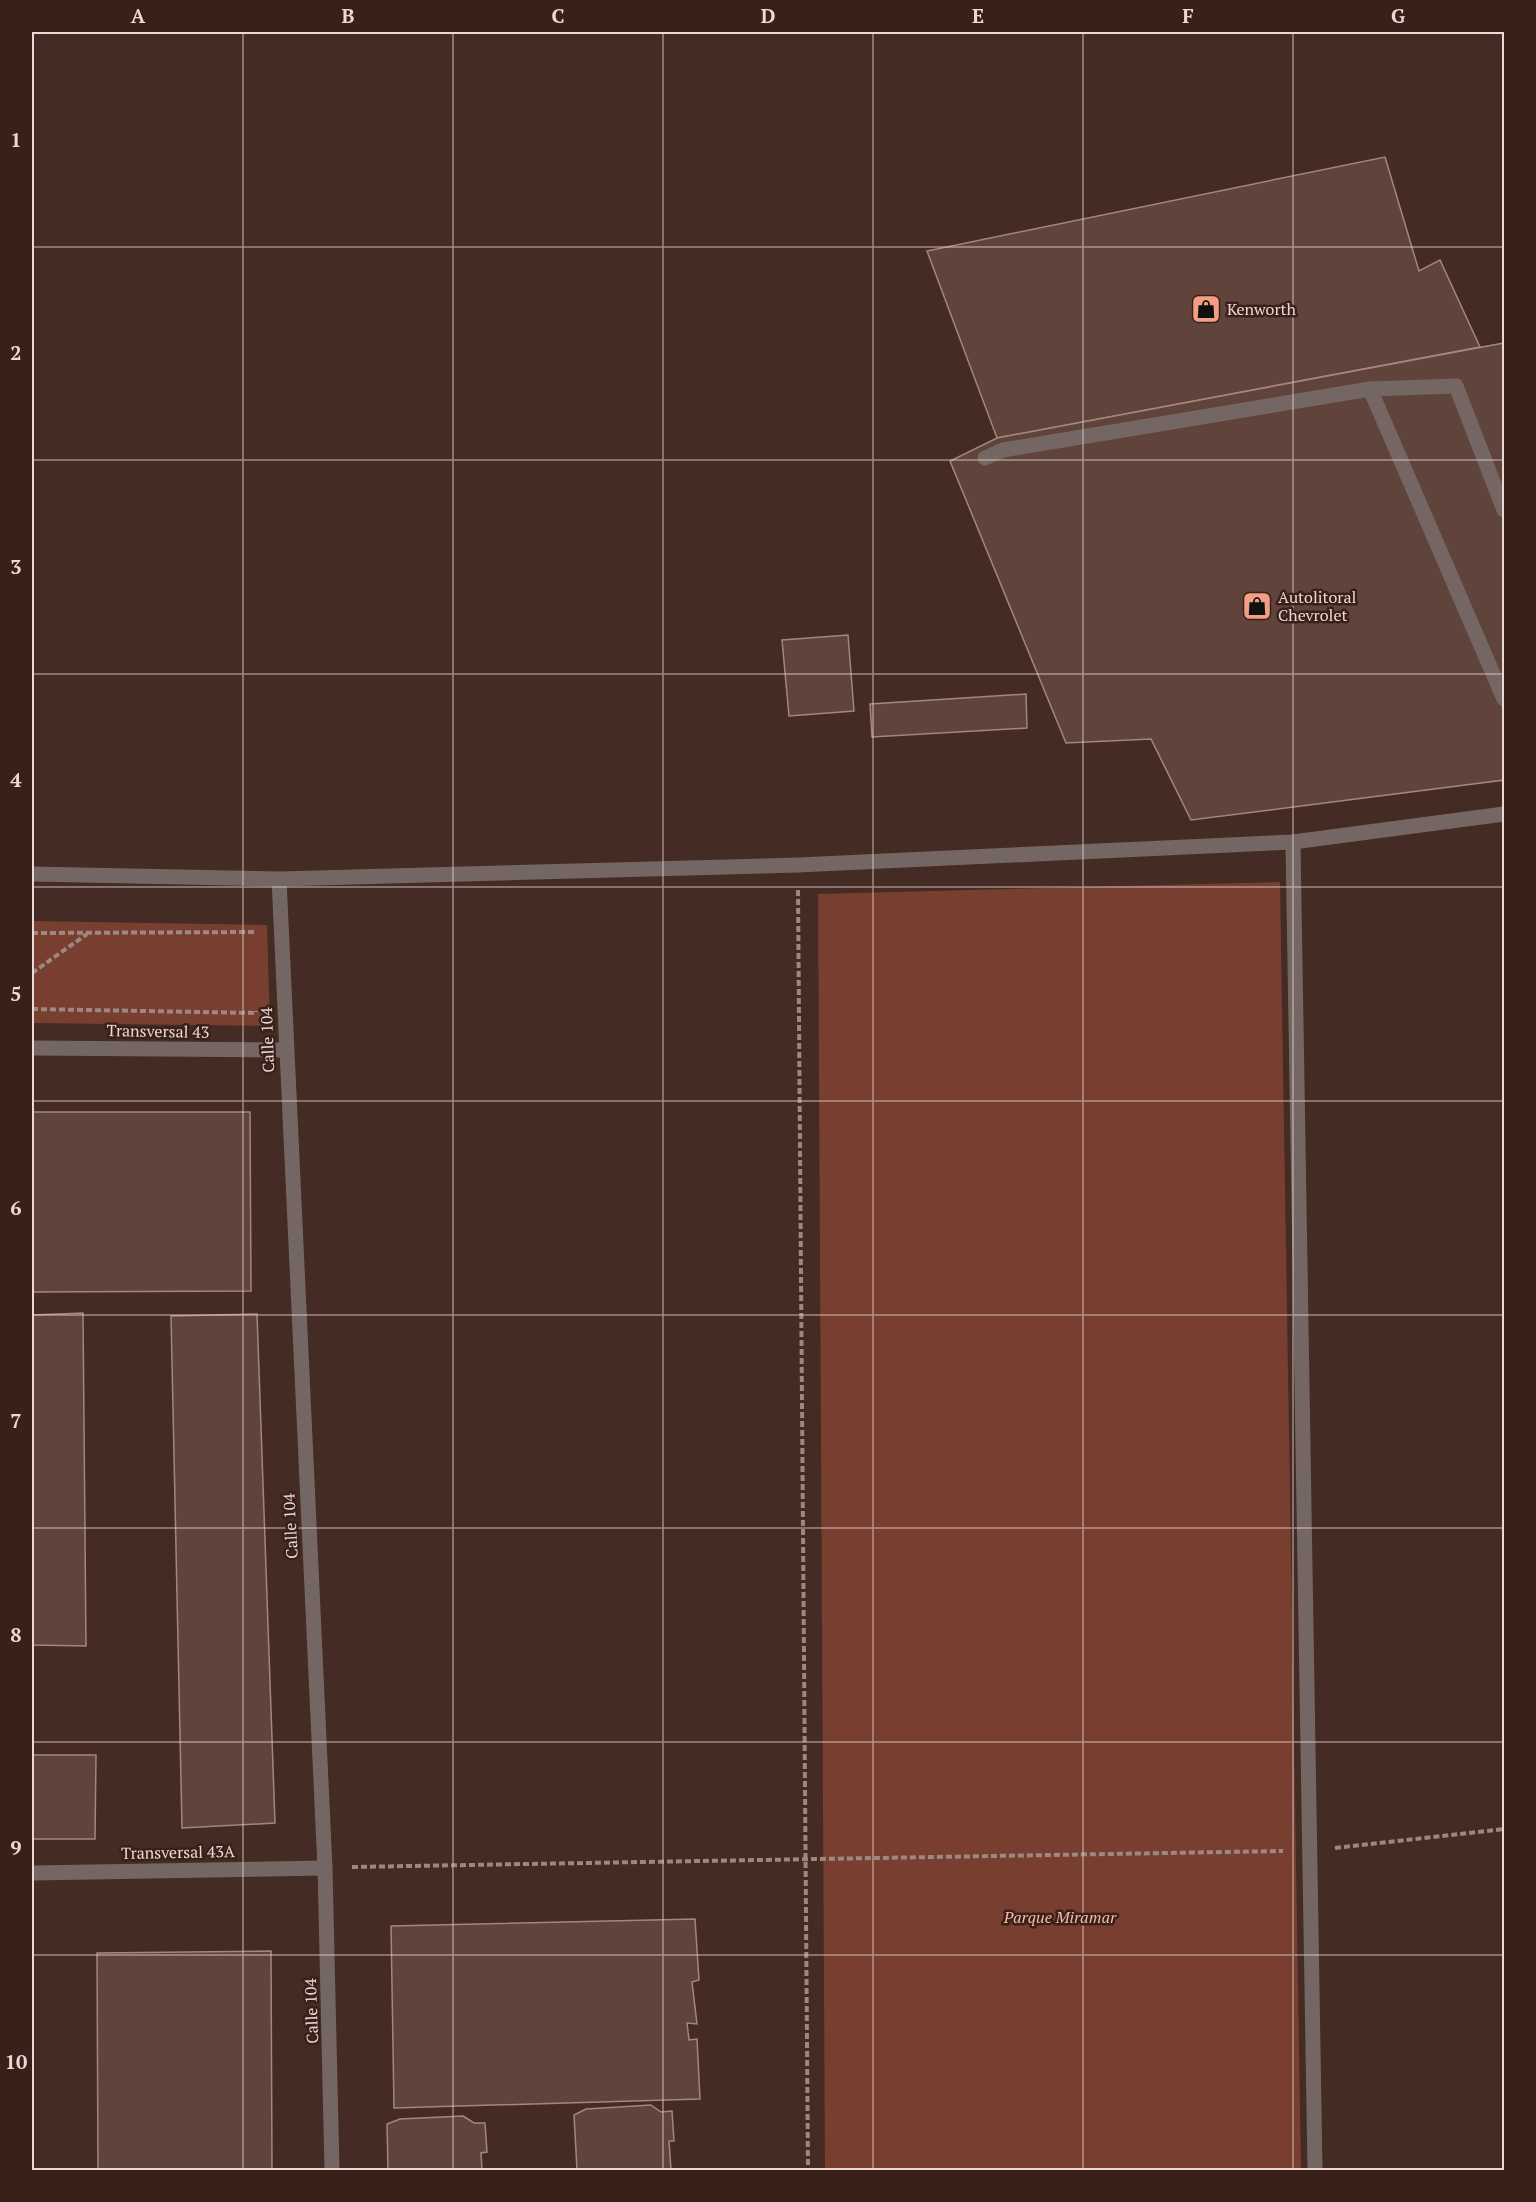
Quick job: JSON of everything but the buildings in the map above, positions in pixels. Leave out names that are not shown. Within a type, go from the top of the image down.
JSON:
[{"type":"street","points":[[985,458],[1004,450],[1370,389],[1456,386],[1504,510]]},
{"type":"street","points":[[1370,389],[1504,699]]},
{"type":"street","points":[[32,874],[279,879],[798,865],[1293,842],[1504,814]]},
{"type":"street","points":[[1293,842],[1315,2170]]},
{"type":"street","name":"Calle 104","points":[[279,879],[285,1050],[325,1868],[332,2170]]},
{"type":"street","name":"Transversal 43","points":[[32,1048],[285,1050]]},
{"type":"street","name":"Transversal 43A","points":[[32,1873],[325,1868]]},
{"type":"path","points":[[798,865],[808,2170]]},
{"type":"path","points":[[32,933],[256,932],[256,943]]},
{"type":"path","points":[[32,974],[88,934]]},
{"type":"path","points":[[32,1009],[256,1013],[256,1001]]},
{"type":"path","points":[[325,1868],[1311,1850],[1504,1829]]},
{"type":"green space","name":"Parque Miramar","points":[[1280,882],[1301,2170],[825,2170],[818,894]]},
{"type":"green space","points":[[32,921],[267,925],[270,1026],[32,1023]]},
{"type":"place","name":"Kenworth","points":[[1206,309]]},
{"type":"place","name":"Autolitoral Chevrolet","points":[[1257,606]]}]
